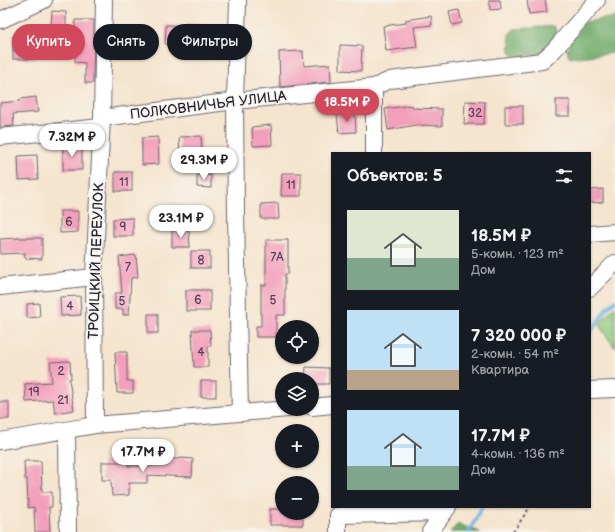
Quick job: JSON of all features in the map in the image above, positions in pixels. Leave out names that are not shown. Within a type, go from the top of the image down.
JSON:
[{"type":"street","points":[[2,20],[44,0]]},
{"type":"street","name":"ТРОИЦКИЙ ПЕРЕУЛОК","points":[[95,425],[94,277],[101,123],[104,0]]},
{"type":"street","points":[[238,0],[235,101],[240,413]]},
{"type":"street","name":"ПОЛКОВНИЧЬЯ УЛИЦА","points":[[0,137],[101,123],[235,101],[374,87],[390,80],[542,61],[554,50],[597,0]]},
{"type":"street","points":[[374,87],[374,152]]},
{"type":"street","points":[[591,234],[615,232]]},
{"type":"street","points":[[591,287],[615,263]]},
{"type":"street","points":[[0,287],[94,277]]},
{"type":"street","points":[[591,390],[615,390]]},
{"type":"street","points":[[319,406],[331,405]]},
{"type":"street","points":[[0,441],[95,425],[275,410]]},
{"type":"street","points":[[67,430],[68,532]]},
{"type":"street","points":[[338,532],[338,515],[446,510]]},
{"type":"street","points":[[430,532],[446,510]]},
{"type":"path","points":[[513,532],[529,508]]},
{"type":"green space","points":[[615,17],[615,53],[570,58],[567,51],[571,38],[585,22]]},
{"type":"green space","points":[[554,26],[558,33],[543,52],[536,55],[513,56],[510,51],[509,34],[514,29]]},
{"type":"green space","points":[[615,306],[615,348],[598,324]]},
{"type":"green space","points":[[458,524],[480,532],[450,532]]},
{"type":"building","points":[[489,0],[500,0],[501,9],[490,10]]},
{"type":"building","points":[[527,0],[545,0],[547,12],[529,14]]},
{"type":"building","points":[[459,10],[462,23],[452,25],[449,12]]},
{"type":"building","points":[[52,11],[66,12],[66,24],[51,24]]},
{"type":"building","points":[[431,16],[432,25],[414,27],[417,47],[386,51],[383,26],[406,23],[405,20]]},
{"type":"building","points":[[75,20],[94,20],[93,83],[85,83],[85,63],[75,62],[75,60],[85,60],[85,24],[75,24]]},
{"type":"building","points":[[166,25],[167,44],[165,44]]},
{"type":"building","points":[[340,45],[362,46],[361,71],[340,70]]},
{"type":"building","points":[[303,51],[304,66],[330,64],[331,82],[280,87],[279,52]]},
{"type":"building","points":[[36,97],[38,112],[13,114],[14,126],[0,127],[0,103],[20,101],[20,99]]},
{"type":"building","points":[[556,100],[570,100],[570,116],[556,116]]},
{"type":"building","points":[[465,101],[485,102],[484,124],[464,124]]},
{"type":"building","points":[[412,105],[413,108],[442,109],[442,126],[416,125],[388,130],[385,109]]},
{"type":"building","points":[[505,106],[523,106],[523,124],[505,124]]},
{"type":"building","points":[[355,113],[356,132],[339,133],[337,114]]},
{"type":"building","points":[[271,125],[272,145],[253,146],[252,127]]},
{"type":"building","points":[[201,136],[202,158],[180,159],[179,137]]},
{"type":"building","points":[[158,137],[159,164],[142,165],[142,138]]},
{"type":"building","points":[[63,147],[82,147],[82,170],[63,170]]},
{"type":"building","points":[[37,155],[38,179],[19,180],[18,156]]},
{"type":"building","points":[[115,172],[132,172],[132,191],[115,191]]},
{"type":"building","points":[[282,173],[301,173],[301,196],[281,196]]},
{"type":"building","points":[[197,175],[211,175],[211,188],[197,187]]},
{"type":"building","points":[[603,189],[603,202],[591,203],[591,190]]},
{"type":"building","points":[[278,203],[279,219],[261,219],[261,204]]},
{"type":"building","points":[[187,210],[208,210],[209,225],[188,226]]},
{"type":"building","points":[[60,211],[78,211],[78,232],[60,233]]},
{"type":"building","points":[[133,218],[133,236],[113,236],[113,219]]},
{"type":"building","points":[[172,230],[189,230],[190,247],[172,247]]},
{"type":"building","points":[[42,238],[42,259],[25,258],[25,253],[0,254],[0,239]]},
{"type":"building","points":[[266,240],[288,240],[288,274],[285,274],[285,315],[276,315],[275,337],[256,337],[256,326],[261,326],[261,285],[266,285]]},
{"type":"building","points":[[191,251],[210,251],[210,268],[191,268]]},
{"type":"building","points":[[136,255],[138,277],[131,278],[129,314],[123,315],[123,309],[115,309],[115,293],[122,293],[119,257]]},
{"type":"building","points":[[186,290],[210,290],[210,311],[186,311]]},
{"type":"building","points":[[80,296],[81,315],[61,316],[60,297]]},
{"type":"building","points":[[39,303],[40,317],[27,318],[27,304]]},
{"type":"building","points":[[148,314],[158,314],[158,333],[148,333]]},
{"type":"building","points":[[192,330],[210,330],[211,346],[208,346],[208,367],[194,367]]},
{"type":"building","points":[[115,352],[127,352],[127,381],[133,381],[133,393],[117,393]]},
{"type":"building","points":[[70,361],[71,379],[69,379],[74,410],[55,413],[53,400],[26,402],[25,384],[52,382],[50,362]]},
{"type":"building","points":[[306,367],[329,368],[329,384],[319,384],[319,372],[306,372]]},
{"type":"building","points":[[201,381],[216,381],[216,397],[201,397]]},
{"type":"building","points":[[0,402],[9,402],[9,419],[0,419]]},
{"type":"building","points":[[154,459],[193,459],[192,477],[147,475],[147,483],[129,483],[129,495],[112,496],[111,480],[102,480],[102,462],[128,462],[128,466],[154,466]]},
{"type":"building","points":[[24,461],[41,461],[42,492],[52,492],[52,507],[49,507],[50,532],[35,532],[34,507],[28,508],[27,479],[25,479]]},
{"type":"building","points":[[270,509],[275,509],[275,520],[303,520],[303,525],[270,525]]},
{"type":"waterway","points":[[591,332],[607,308],[615,301]]},
{"type":"waterway","points":[[469,532],[481,508]]}]
